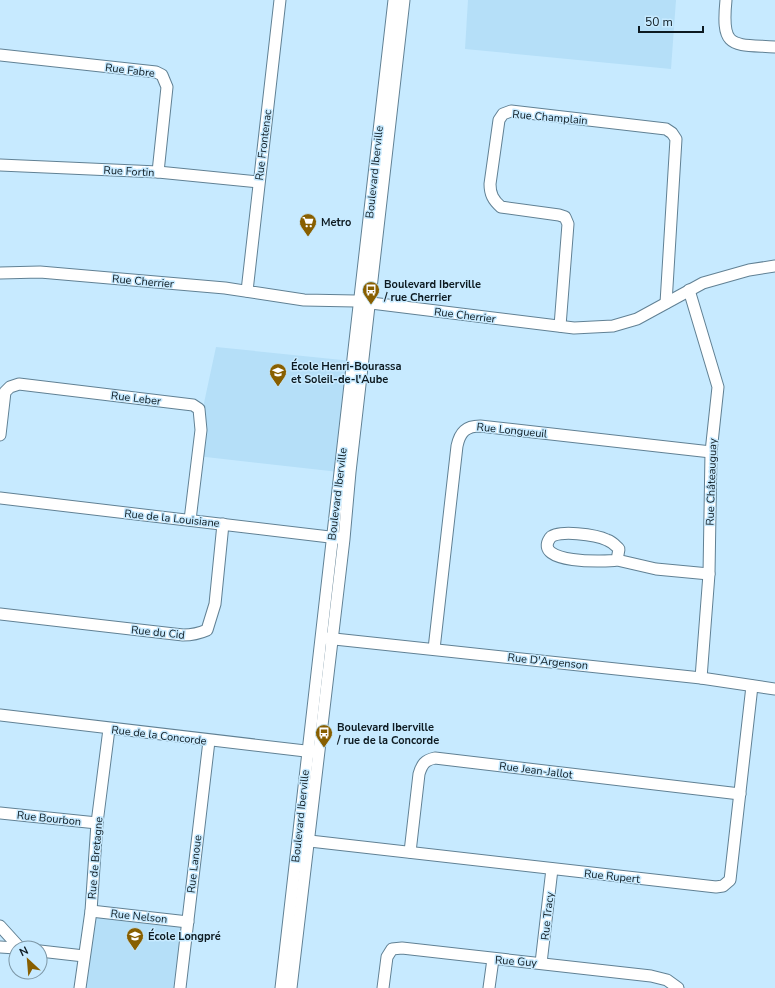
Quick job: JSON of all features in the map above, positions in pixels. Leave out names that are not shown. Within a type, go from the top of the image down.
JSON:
[{"type":"street","name":"Rue Frontenac","points":[[247,291],[258,182],[280,0]]},
{"type":"street","name":"Boulevard Iberville","points":[[281,988],[303,840],[319,753],[344,539],[394,0]]},
{"type":"street","name":"Boulevard Iberville","points":[[291,988],[303,840],[307,751],[332,538],[365,303],[404,0]]},
{"type":"street","points":[[726,0],[724,24],[728,37],[736,44],[775,47]]},
{"type":"street","name":"Rue Fabre","points":[[0,55],[156,72],[162,75],[167,87],[158,172]]},
{"type":"street","name":"Rue Champlain","points":[[560,326],[568,224],[565,217],[560,215],[501,207],[494,201],[490,193],[499,120],[503,114],[511,111],[666,129],[672,132],[676,139],[666,303]]},
{"type":"street","name":"Rue Fortin","points":[[0,165],[158,172],[258,182]]},
{"type":"street","name":"Rue Cherrier","points":[[0,273],[40,272],[247,291],[304,300],[331,302],[352,301],[574,328],[613,326],[637,319],[689,290],[720,278],[775,266]]},
{"type":"street","name":"Rue Châteauguay","points":[[689,290],[718,387],[711,452],[709,574],[701,678]]},
{"type":"street","name":"Rue Leber","points":[[0,435],[5,392],[19,384],[193,405],[199,409],[201,430],[190,520]]},
{"type":"street","name":"Rue Longueuil","points":[[434,649],[457,446],[459,437],[464,430],[471,426],[480,426],[711,452]]},
{"type":"street","name":"Rue de la Louisiane","points":[[0,498],[344,539]]},
{"type":"street","name":"Rue du Cid","points":[[0,614],[193,636],[207,630],[212,619],[215,604],[223,524]]},
{"type":"street","points":[[617,560],[618,549],[614,543],[606,539],[563,533],[554,534],[549,539],[551,553],[557,557],[603,563],[617,560],[656,568],[709,574]]},
{"type":"street","name":"Rue D'Argenson","points":[[321,638],[701,678],[775,689]]},
{"type":"street","name":"Rue Rupert","points":[[303,840],[552,869],[716,887],[722,886],[730,880],[752,686]]},
{"type":"street","name":"Rue de la Concorde","points":[[0,715],[319,753]]},
{"type":"street","name":"Rue de Bretagne","points":[[80,988],[91,911],[97,823],[109,728]]},
{"type":"street","name":"Rue Lanoue","points":[[180,988],[209,741]]},
{"type":"street","name":"Rue Jean-Jallot","points":[[410,852],[419,774],[422,765],[427,760],[436,758],[740,794]]},
{"type":"street","name":"Rue Bourbon","points":[[0,813],[97,823]]},
{"type":"street","name":"Rue Tracy","points":[[542,963],[552,869]]},
{"type":"street","name":"Rue Nelson","points":[[91,911],[188,922]]},
{"type":"street","points":[[0,926],[13,940]]},
{"type":"street","name":"Rue Guy","points":[[384,988],[387,957],[392,949],[402,948],[651,976],[667,980],[678,988]]},
{"type":"street","points":[[48,952],[84,956]]},
{"type":"street","points":[[489,988],[493,959]]},
{"type":"shaded area","points":[[468,0],[676,0],[671,69],[465,49]]},
{"type":"shaded area","name":"École Henri-Bourassa et Soleil-de-l'Aube","points":[[216,347],[352,361],[339,472],[197,456],[201,417]]},
{"type":"shaded area","name":"École Longpré","points":[[91,911],[188,922],[180,988],[80,988]]},
{"type":"place","name":"Metro","points":[[308,237]]},
{"type":"place","name":"Boulevard Iberville / rue Cherrier","points":[[371,305]]},
{"type":"place","name":"École Henri-Bourassa et Soleil-de-l'Aube","points":[[278,387]]},
{"type":"place","name":"Boulevard Iberville / rue de la Concorde","points":[[324,748]]},
{"type":"place","name":"École Longpré","points":[[135,951]]}]
